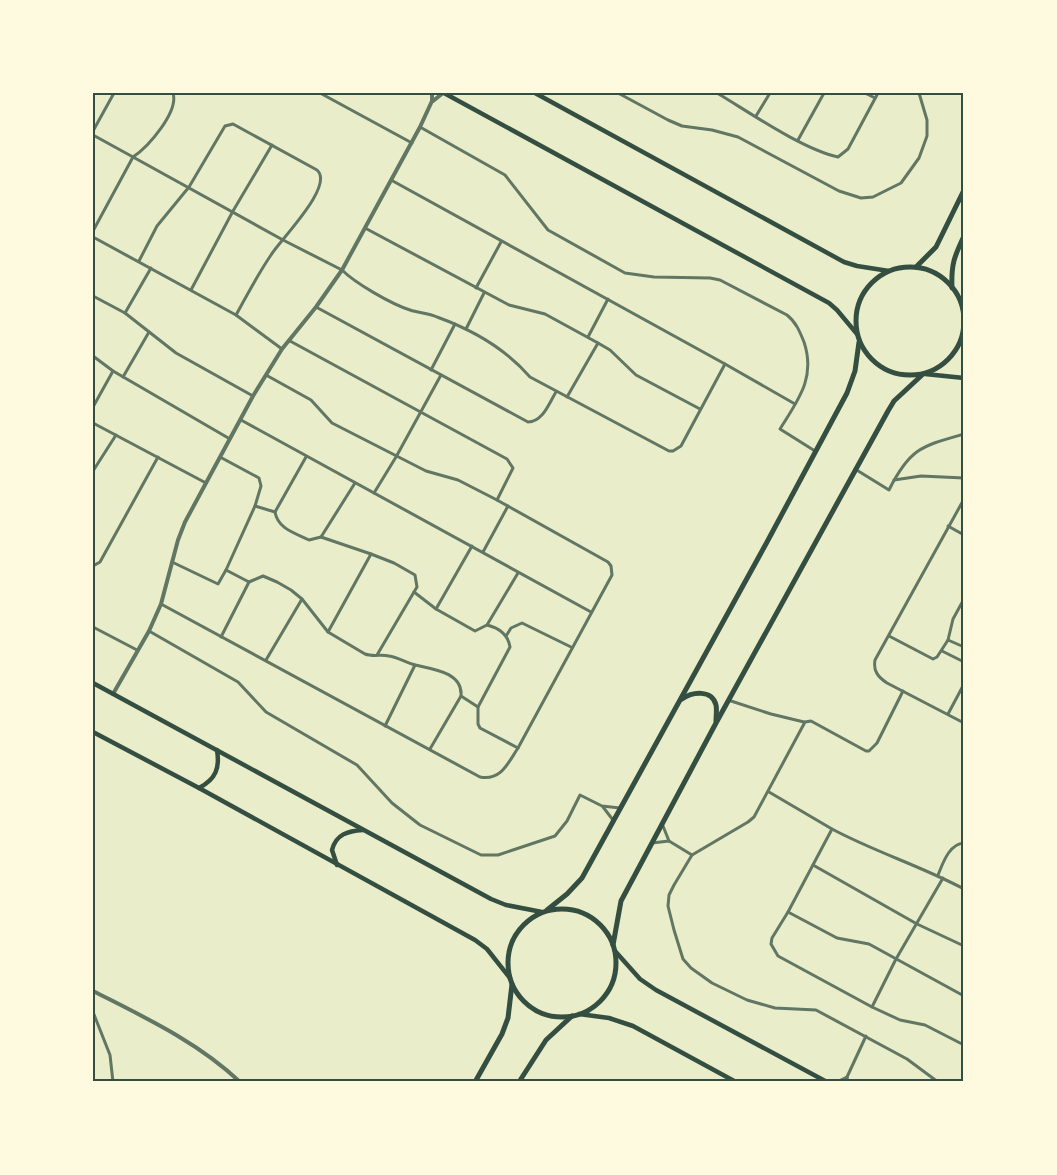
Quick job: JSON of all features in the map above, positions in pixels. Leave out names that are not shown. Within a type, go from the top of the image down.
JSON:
[{"type":"main road","points":[[443,93],[829,303],[857,334]]},
{"type":"main road","points":[[535,93],[844,262],[889,271]]},
{"type":"main road","points":[[916,267],[936,247],[964,190]]},
{"type":"main road","points":[[952,288],[954,255],[964,236]]},
{"type":"main road","points":[[93,732],[475,940],[487,949],[511,981],[518,995],[536,1010],[548,1015],[579,1014],[593,1007],[605,996],[613,982],[616,967],[614,948],[621,901],[855,469],[894,401],[923,374],[940,367],[952,356],[960,342],[964,326],[963,311],[952,288],[942,278],[916,267],[902,267],[875,279],[865,290],[858,304],[855,319],[859,342],[869,357],[883,369],[907,376],[923,374],[964,378]]},
{"type":"main road","points":[[475,1082],[502,1034],[507,1018],[511,981],[508,964],[509,950],[514,936],[523,925],[567,894],[582,878],[853,380],[859,342]]},
{"type":"main road","points":[[93,683],[498,902],[545,911],[564,909],[580,912],[595,920],[603,927],[614,948],[640,979],[656,990],[827,1082]]},
{"type":"main road","points":[[680,700],[689,694],[707,695],[716,705],[716,723]]},
{"type":"main road","points":[[199,788],[208,784],[216,774],[219,762],[217,750]]},
{"type":"main road","points":[[337,865],[332,850],[336,840],[346,832],[363,830]]},
{"type":"main road","points":[[579,1014],[609,1017],[633,1026],[736,1082]]},
{"type":"main road","points":[[519,1082],[546,1040],[572,1016]]},
{"type":"street","points":[[114,93],[93,133],[283,240],[342,270],[357,282],[408,309],[434,315],[466,329],[503,350],[530,377],[669,451],[678,449],[684,442],[725,364]]},
{"type":"street","points":[[93,231],[133,157],[162,127],[175,100],[173,93]]},
{"type":"street","points":[[320,93],[412,143]]},
{"type":"street","points":[[113,695],[149,631],[161,604],[185,522],[253,396],[282,349],[342,270],[412,143],[432,101],[432,93]]},
{"type":"street","points":[[432,101],[443,93]]},
{"type":"street","points":[[618,93],[682,126],[712,130],[738,137],[850,196],[873,197],[896,186],[905,178],[919,158],[927,136],[927,120],[919,93]]},
{"type":"street","points":[[717,93],[798,140],[831,155],[841,156],[848,149],[878,93]]},
{"type":"street","points":[[756,116],[770,93]]},
{"type":"street","points":[[798,140],[824,93]]},
{"type":"street","points":[[865,93],[874,98]]},
{"type":"street","points":[[139,261],[157,226],[189,187],[225,126],[233,124],[317,170],[321,173],[320,184],[306,210],[296,226],[272,252],[236,315]]},
{"type":"street","points":[[420,127],[505,175],[548,230],[625,273],[654,278],[720,280],[793,319],[807,351],[809,368],[804,386],[780,429],[815,451]]},
{"type":"street","points":[[191,290],[233,211],[272,145]]},
{"type":"street","points":[[392,180],[608,298],[795,404]]},
{"type":"street","points":[[365,228],[484,293],[509,305],[545,315],[588,337],[610,350],[636,375],[700,409]]},
{"type":"street","points":[[93,237],[236,315],[282,349]]},
{"type":"street","points":[[476,288],[502,242]]},
{"type":"street","points":[[125,313],[151,268]]},
{"type":"street","points":[[466,329],[484,293]]},
{"type":"street","points":[[93,296],[125,313],[176,353],[253,396]]},
{"type":"street","points":[[588,337],[608,298]]},
{"type":"street","points":[[316,307],[528,422],[534,422],[540,418],[556,392]]},
{"type":"street","points":[[430,370],[455,324]]},
{"type":"street","points":[[123,377],[149,332]]},
{"type":"street","points":[[290,341],[507,459],[513,468],[497,500]]},
{"type":"street","points":[[567,397],[598,343]]},
{"type":"street","points":[[93,356],[113,371],[230,439]]},
{"type":"street","points":[[93,407],[113,371]]},
{"type":"street","points":[[161,604],[480,777],[489,779],[504,771],[518,748],[612,575],[608,562],[458,480],[426,471],[332,423],[311,400],[266,375]]},
{"type":"street","points":[[374,493],[441,375]]},
{"type":"street","points":[[241,420],[591,612]]},
{"type":"street","points":[[93,423],[206,483]]},
{"type":"street","points":[[855,469],[889,490],[894,480],[918,450],[929,444],[964,434]]},
{"type":"street","points":[[93,471],[116,435]]},
{"type":"street","points":[[93,566],[100,562],[158,457]]},
{"type":"street","points":[[172,561],[218,584],[226,570],[255,506],[261,486],[259,478],[220,457]]},
{"type":"street","points":[[306,457],[275,512],[281,525],[309,540],[321,537],[371,554],[415,575],[417,587],[376,656]]},
{"type":"street","points":[[894,480],[921,476],[964,478]]},
{"type":"street","points":[[321,537],[355,483]]},
{"type":"street","points":[[964,499],[875,660],[874,667],[880,678],[964,723]]},
{"type":"street","points":[[255,506],[275,512]]},
{"type":"street","points":[[483,552],[508,506]]},
{"type":"street","points":[[948,526],[964,534]]},
{"type":"street","points":[[436,609],[472,546]]},
{"type":"street","points":[[328,632],[371,554]]},
{"type":"street","points":[[226,570],[249,582]]},
{"type":"street","points":[[414,592],[436,609],[475,631],[481,630],[487,625],[518,573]]},
{"type":"street","points":[[221,637],[249,582],[263,576],[278,582],[302,599],[328,632],[365,654],[386,655],[415,665],[434,668],[448,674],[459,685],[461,696],[430,749]]},
{"type":"street","points":[[266,660],[302,599]]},
{"type":"street","points":[[889,636],[933,659],[942,651],[948,640],[952,619],[964,599]]},
{"type":"street","points":[[506,636],[512,628],[522,623],[571,647]]},
{"type":"street","points":[[487,625],[499,629],[506,636],[510,646],[478,707],[478,724],[480,728],[518,748]]},
{"type":"street","points":[[93,627],[137,650]]},
{"type":"street","points":[[149,631],[238,682],[266,712],[357,765],[392,803],[420,825],[481,855],[498,855],[555,836],[567,821],[580,795],[602,806],[620,808]]},
{"type":"street","points":[[948,640],[964,647]]},
{"type":"street","points":[[942,651],[964,662]]},
{"type":"street","points":[[385,726],[415,665]]},
{"type":"street","points":[[947,714],[964,684]]},
{"type":"street","points":[[728,700],[771,714],[805,722],[811,721],[869,751],[877,743],[903,691]]},
{"type":"street","points":[[461,696],[478,707]]},
{"type":"street","points":[[805,722],[751,820],[692,855],[669,895],[668,906],[681,955],[691,968],[720,987],[747,1000],[775,1008],[816,1010],[920,1067],[938,1082]]},
{"type":"street","points":[[768,792],[858,843],[938,875],[964,889]]},
{"type":"street","points":[[602,806],[613,820]]},
{"type":"street","points":[[662,824],[669,841],[692,855]]},
{"type":"street","points":[[832,829],[772,938],[771,944],[778,956],[872,1007],[900,1020],[925,1025],[963,1043]]},
{"type":"street","points":[[652,843],[669,841]]},
{"type":"street","points":[[938,875],[952,848],[958,843],[964,843]]},
{"type":"street","points":[[813,865],[917,924],[964,946]]},
{"type":"street","points":[[872,1007],[896,959],[943,878]]},
{"type":"street","points":[[788,912],[837,938],[869,944],[964,996]]},
{"type":"street","points":[[93,990],[194,1046],[240,1082]]},
{"type":"street","points":[[93,1013],[110,1055],[113,1082]]},
{"type":"street","points":[[848,1082],[847,1077],[866,1036]]},
{"type":"street","points":[[837,1082],[847,1077]]}]
